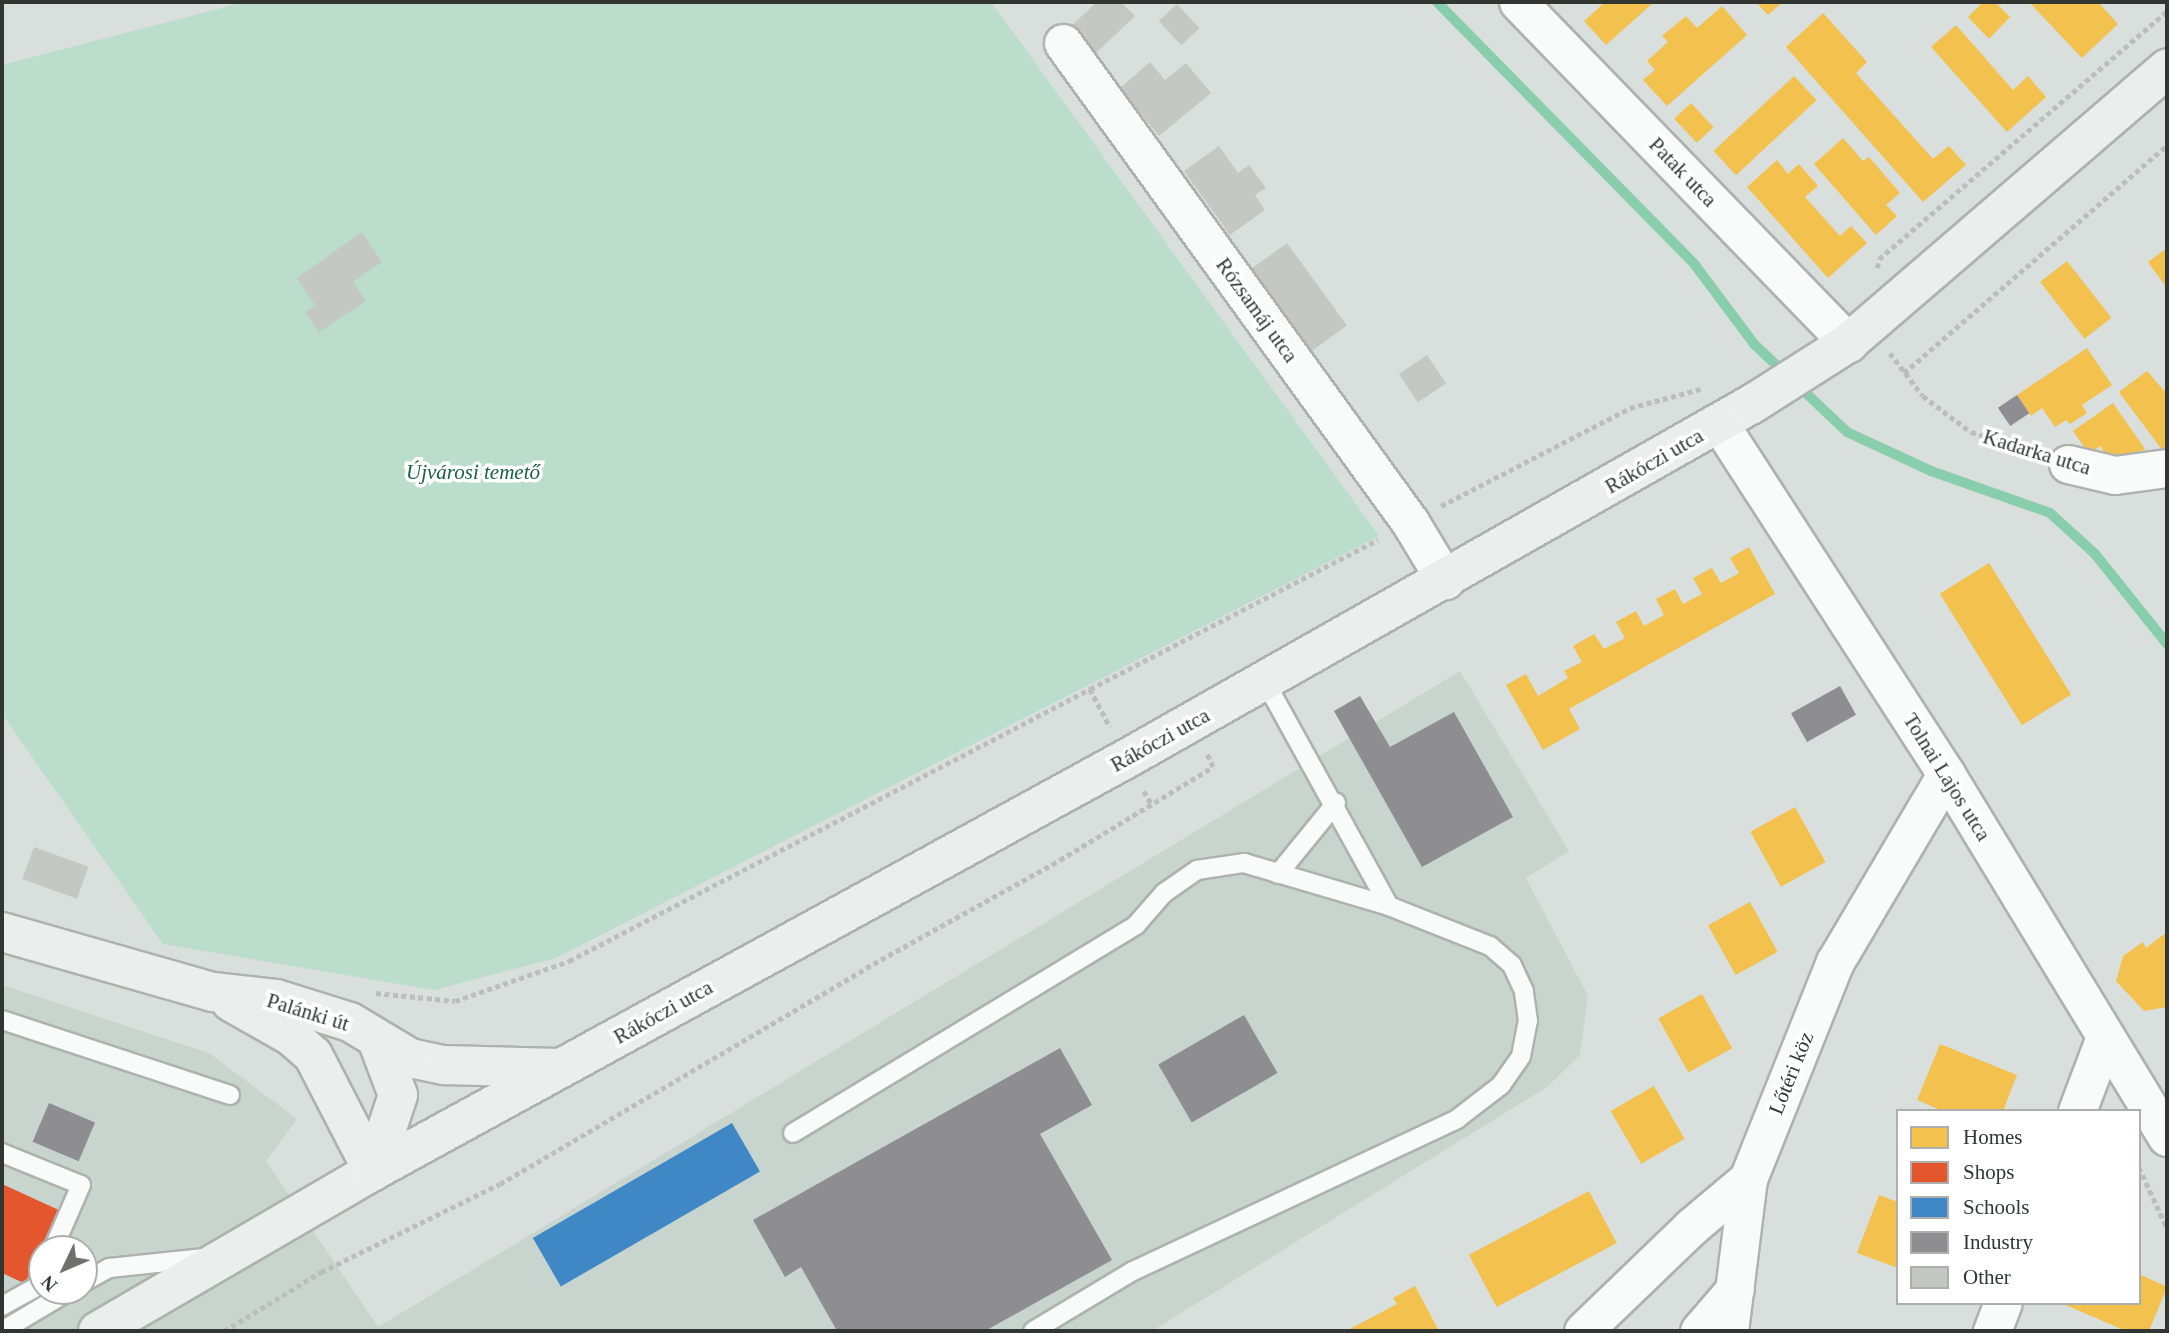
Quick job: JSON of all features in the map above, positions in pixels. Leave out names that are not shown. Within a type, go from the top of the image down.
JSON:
[{"type":"street","name":"Patak utca","points":[[1518,2],[1858,334]]},
{"type":"street","name":"Rózsamáj utca","points":[[1063,43],[1410,523],[1445,580]]},
{"type":"street","name":"Rákóczi utca","points":[[98,1331],[373,1171],[1191,723],[1752,404],[1858,334],[2167,69]]},
{"type":"street","name":"Tolnai Lajos utca","points":[[1719,423],[1946,774],[2167,1137]]},
{"type":"street","name":"Kadarka utca","points":[[2068,464],[2115,475],[2167,468]]},
{"type":"street","name":"Lőtéri köz","points":[[1583,1331],[1691,1227],[1748,1179],[1835,962],[1946,774]]},
{"type":"street","name":"Palánki út","points":[[2,932],[214,992],[289,1003],[350,1022],[378,1042],[410,1058],[444,1065],[561,1068]]},
{"type":"street","name":"Palánki út","points":[[214,992],[291,1036],[313,1055],[373,1171]]},
{"type":"street","points":[[2078,1109],[2105,1037]]},
{"type":"street","points":[[373,1171],[398,1095],[378,1042]]},
{"type":"street","points":[[1729,1331],[1748,1179]]},
{"type":"street","points":[[1699,1331],[1736,1288]]},
{"type":"street","points":[[1992,1331],[2002,1305]]},
{"type":"lane","points":[[1265,681],[1336,803],[1388,906]]},
{"type":"lane","points":[[1278,874],[1336,803]]},
{"type":"lane","points":[[793,1133],[1136,925],[1164,893],[1197,870],[1244,863],[1388,906],[1490,946],[1512,964],[1524,991],[1528,1021],[1521,1056],[1501,1085],[1457,1119],[1133,1271],[1033,1331]]},
{"type":"lane","points":[[2,1020],[230,1095]]},
{"type":"lane","points":[[2,1153],[81,1185],[59,1235]]},
{"type":"lane","points":[[98,1274],[109,1268],[228,1255]]},
{"type":"lane","points":[[2,1306],[28,1291]]},
{"type":"lane","points":[[2,1331],[46,1305]]},
{"type":"path","points":[[1858,334],[1879,259],[2167,11]]},
{"type":"path","points":[[1904,373],[2167,145]]},
{"type":"path","name":"Kadarka utca","points":[[1858,334],[1904,373],[1923,396],[1971,432],[2068,464]]},
{"type":"path","points":[[410,999],[455,1001],[569,961],[1630,408],[1718,384],[1752,404]]},
{"type":"path","points":[[1090,689],[1126,759]]},
{"type":"path","points":[[224,1331],[321,1272],[500,1184],[1213,767],[1191,723]]},
{"type":"path","points":[[2141,1171],[2167,1228]]},
{"type":"shaded area","points":[[1460,671],[1569,851],[1526,878],[1588,996],[1580,1055],[1547,1087],[1152,1331],[2,1331],[2,985],[209,1053],[297,1119],[266,1161],[378,1327]]},
{"type":"green space","name":"Újvárosi temető","points":[[245,2],[991,2],[1379,536],[556,958],[434,990],[163,944],[2,714],[2,65]]},
{"type":"building: Homes","points":[[1605,2],[1654,2],[1606,45],[1584,21]]},
{"type":"building: Homes","points":[[1756,2],[1783,2],[1768,15]]},
{"type":"building: Homes","points":[[1983,2],[1995,2],[2010,17],[1989,39],[1968,17]]},
{"type":"building: Homes","points":[[2029,2],[2098,2],[2118,24],[2082,58]]},
{"type":"building: Homes","points":[[1722,6],[1747,35],[1667,106],[1643,80],[1655,70],[1647,61],[1668,42],[1662,36],[1686,16],[1697,28]]},
{"type":"building: Homes","points":[[1823,13],[1867,62],[1856,73],[1933,159],[1949,146],[1966,165],[1923,202],[1786,47]]},
{"type":"building: Homes","points":[[1956,25],[2013,90],[2028,76],[2046,97],[2007,132],[1931,47]]},
{"type":"building: Homes","points":[[1794,76],[1817,100],[1736,175],[1714,151]]},
{"type":"building: Homes","points":[[1691,103],[1714,127],[1697,143],[1674,119]]},
{"type":"building: Homes","points":[[1843,138],[1863,161],[1869,157],[1900,193],[1886,205],[1897,216],[1876,235],[1814,164]]},
{"type":"building: Homes","points":[[1777,160],[1788,174],[1799,164],[1818,186],[1805,197],[1840,236],[1851,226],[1867,243],[1828,278],[1747,187]]},
{"type":"building: Homes","points":[[2167,248],[2167,288],[2148,262]]},
{"type":"building: Homes","points":[[2067,261],[2111,318],[2085,339],[2040,282]]},
{"type":"building: Homes","points":[[2087,348],[2112,385],[2082,405],[2087,413],[2070,424],[2066,420],[2055,427],[2042,408],[2031,416],[2017,395]]},
{"type":"building: Homes","points":[[2147,371],[2167,394],[2165,454],[2119,392]]},
{"type":"building: Homes","points":[[2113,403],[2145,449],[2116,469],[2100,446],[2089,454],[2073,431]]},
{"type":"building: Homes","points":[[1749,547],[1775,594],[1569,709],[1580,729],[1543,750],[1506,685],[1526,674],[1538,696],[1568,678],[1564,671],[1582,662],[1573,646],[1594,634],[1604,649],[1625,638],[1616,622],[1636,611],[1644,626],[1664,615],[1656,599],[1675,589],[1683,604],[1702,594],[1693,578],[1712,568],[1721,583],[1739,573],[1730,558]]},
{"type":"building: Homes","points":[[1989,563],[2071,694],[2022,725],[1940,594]]},
{"type":"building: Homes","points":[[1795,807],[1826,862],[1781,887],[1750,832]]},
{"type":"building: Homes","points":[[1750,902],[1778,952],[1736,975],[1708,925]]},
{"type":"building: Homes","points":[[2167,932],[2167,1007],[2144,1011],[2116,981],[2123,956],[2143,942],[2146,948]]},
{"type":"building: Homes","points":[[1702,994],[1732,1048],[1688,1072],[1658,1018]]},
{"type":"building: Homes","points":[[1940,1044],[2017,1075],[2004,1109],[1938,1109],[1917,1100]]},
{"type":"building: Homes","points":[[1654,1086],[1684,1139],[1641,1164],[1611,1111]]},
{"type":"building: Homes","points":[[1589,1191],[1617,1243],[1497,1307],[1469,1255]]},
{"type":"building: Homes","points":[[1879,1195],[1896,1201],[1896,1267],[1857,1253]]},
{"type":"building: Homes","points":[[2141,1275],[2167,1287],[2149,1331],[2126,1331],[2066,1305],[2141,1305]]},
{"type":"building: Homes","points":[[1415,1286],[1439,1331],[1346,1331],[1397,1304],[1393,1298]]},
{"type":"building: Shops","points":[[2,1184],[61,1211],[50,1235],[28,1235],[28,1285],[2,1273]]},
{"type":"building: Schools","points":[[732,1123],[760,1171],[561,1286],[533,1238]]},
{"type":"building: Industry","points":[[2017,395],[2029,413],[2010,426],[1998,408]]},
{"type":"building: Industry","points":[[1840,686],[1856,715],[1807,742],[1791,713]]},
{"type":"building: Industry","points":[[1360,696],[1390,747],[1454,712],[1513,817],[1422,867],[1334,711]]},
{"type":"building: Industry","points":[[1244,1015],[1278,1073],[1192,1123],[1158,1064]]},
{"type":"building: Industry","points":[[1060,1048],[1092,1105],[1040,1134],[1112,1260],[985,1331],[837,1331],[801,1267],[785,1277],[753,1220]]},
{"type":"building: Industry","points":[[49,1103],[95,1123],[79,1161],[33,1142]]},
{"type":"building: Other","points":[[1097,2],[1126,2],[1123,4],[1135,16],[1096,53],[1070,27]]},
{"type":"building: Other","points":[[1177,4],[1200,28],[1181,45],[1159,21]]},
{"type":"building: Other","points":[[1150,62],[1165,80],[1186,63],[1211,93],[1159,136],[1120,88]]},
{"type":"building: Other","points":[[1219,146],[1238,173],[1249,165],[1266,188],[1255,195],[1265,210],[1230,235],[1184,171]]},
{"type":"building: Other","points":[[362,232],[382,262],[353,282],[366,301],[319,332],[305,312],[315,305],[297,278]]},
{"type":"building: Other","points":[[1287,243],[1347,326],[1310,353],[1250,270]]},
{"type":"building: Other","points":[[1427,355],[1446,383],[1418,402],[1399,374]]},
{"type":"building: Other","points":[[34,847],[89,867],[77,899],[22,879]]},
{"type":"waterway","points":[[1437,2],[1695,265],[1754,344],[1847,432],[1931,471],[2050,513],[2095,554],[2167,644]]}]
